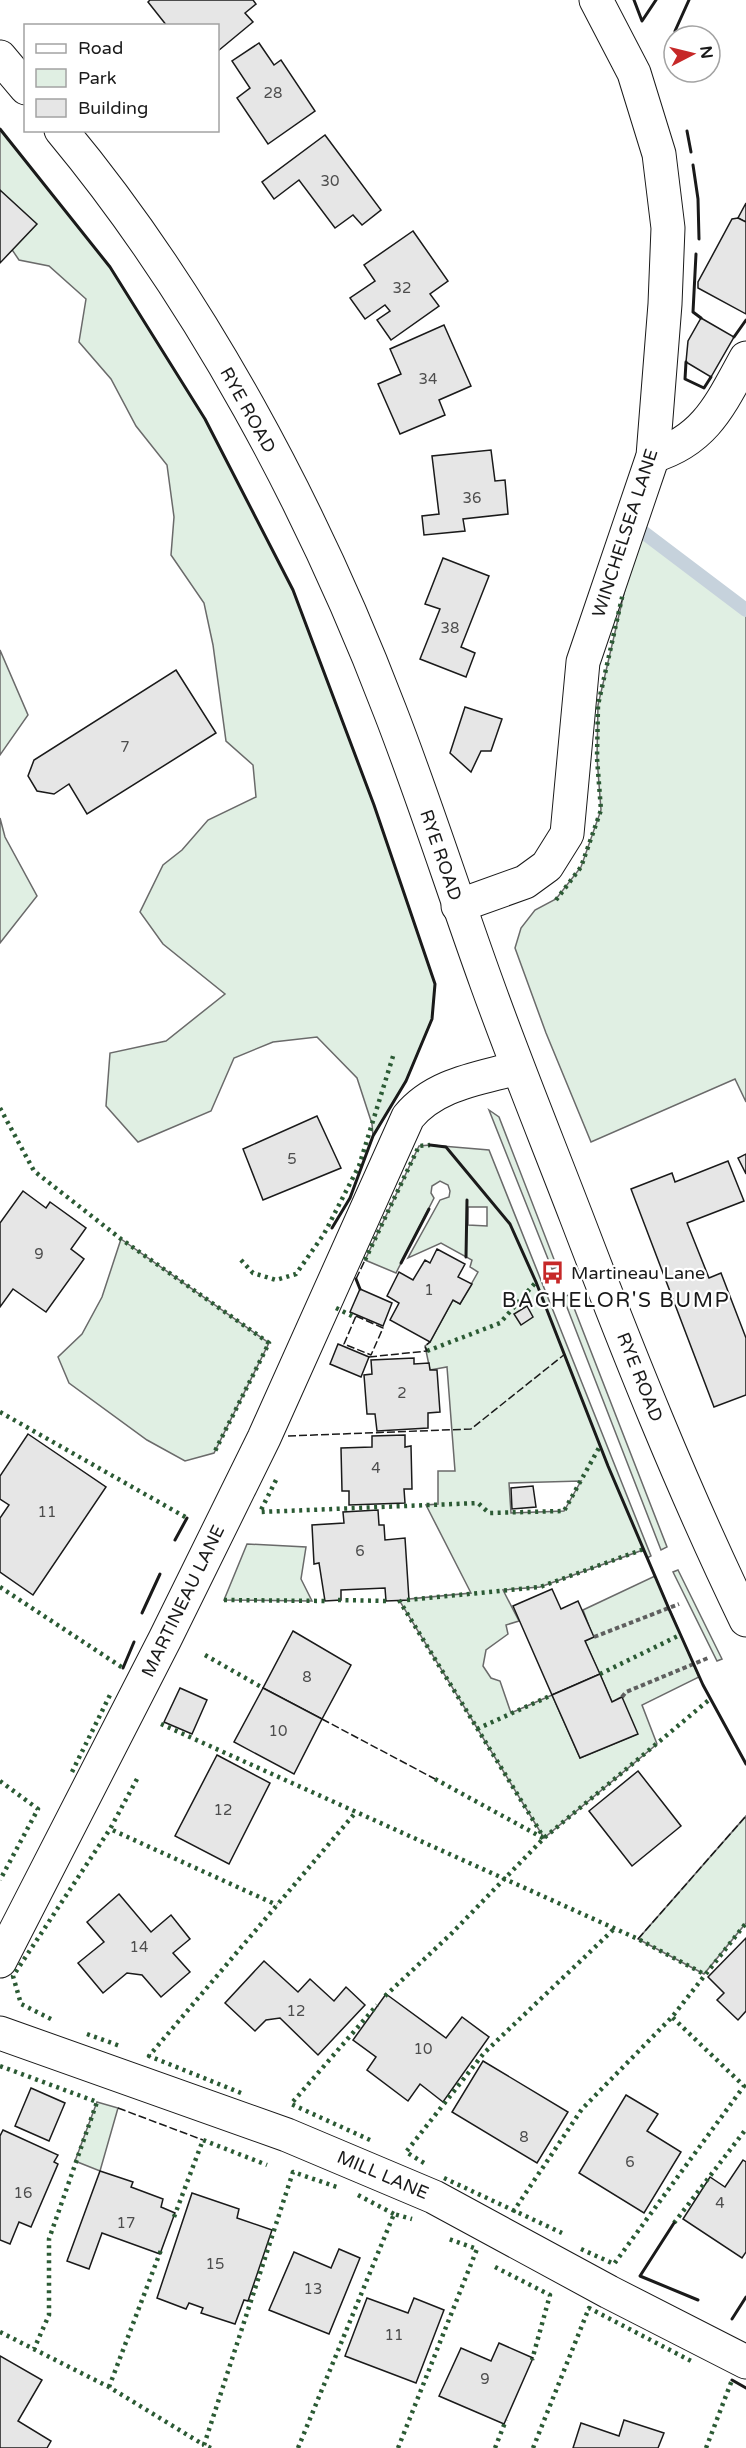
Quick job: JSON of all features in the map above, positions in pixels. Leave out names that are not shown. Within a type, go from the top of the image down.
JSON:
[{"type":"main road","name":"WINCHELSEA LANE","points":[[458,906],[525,882],[547,866],[567,834],[583,662],[653,456],[665,304],[668,228],[660,165],[634,74],[596,0]]},
{"type":"main road","points":[[0,57],[24,86]]},
{"type":"main road","name":"RYE ROAD","points":[[63,132],[100,177],[199,321],[289,483],[350,615],[390,709],[458,906],[518,1068],[636,1371],[746,1620]]},
{"type":"main road","points":[[653,456],[670,451],[687,442],[711,420],[746,358]]},
{"type":"main road","name":"MARTINEAU LANE","points":[[0,1962],[165,1639],[264,1438],[408,1118],[424,1100],[441,1090],[518,1068]]},
{"type":"main road","name":"MILL LANE","points":[[0,2032],[286,2135],[434,2197],[609,2292],[746,2362]]},
{"type":"path","points":[[594,1637],[679,1605]]},
{"type":"path","points":[[622,1697],[626,1692],[708,1658]]},
{"type":"green space","points":[[0,129],[110,267],[205,419],[293,590],[374,805],[435,984],[432,1019],[406,1081],[373,1136],[372,1124],[357,1078],[317,1037],[273,1042],[234,1058],[211,1111],[138,1142],[106,1106],[110,1053],[166,1041],[225,994],[163,944],[140,912],[163,865],[182,850],[208,820],[256,797],[253,765],[226,741],[213,645],[204,603],[171,555],[174,517],[167,465],[136,426],[111,379],[79,342],[86,299],[49,266],[19,260],[0,232]]},
{"type":"green space","points":[[639,529],[746,610],[746,1102],[735,1079],[591,1142],[546,1033],[515,948],[521,928],[535,910],[556,899],[581,867],[601,810],[597,758],[598,705]]},
{"type":"green space","points":[[0,650],[28,715],[0,755]]},
{"type":"green space","points":[[0,818],[5,837],[37,896],[0,943]]},
{"type":"green space","points":[[489,1110],[499,1117],[557,1267],[552,1269]]},
{"type":"green space","points":[[419,1146],[489,1150],[651,1556],[647,1558],[643,1550],[540,1587],[503,1590],[519,1621],[506,1625],[508,1634],[486,1650],[483,1666],[491,1678],[500,1681],[511,1713],[552,1695],[580,1758],[637,1734],[621,1697],[612,1702],[585,1641],[593,1637],[583,1610],[655,1576],[699,1677],[642,1705],[657,1744],[544,1838],[399,1600],[471,1593],[426,1505],[438,1504],[438,1471],[455,1471],[447,1367],[430,1370],[425,1346],[430,1342],[453,1300],[460,1304],[478,1272],[470,1267],[472,1260],[441,1243],[408,1258],[440,1200],[449,1197],[448,1185],[440,1181],[432,1186],[431,1193],[434,1198],[396,1273],[365,1260]],"holes":[[[468,1207],[487,1207],[487,1226],[468,1225]],[[581,1481],[564,1511],[511,1513],[509,1483]]]},
{"type":"green space","points":[[121,1239],[269,1343],[214,1453],[185,1461],[147,1440],[69,1383],[58,1357],[82,1334],[102,1297]]},
{"type":"green space","points":[[569,1295],[667,1547],[661,1550],[563,1297]]},
{"type":"green space","points":[[247,1544],[306,1547],[301,1579],[312,1601],[224,1600]]},
{"type":"green space","points":[[678,1570],[722,1659],[717,1661],[673,1572]]},
{"type":"green space","points":[[746,1816],[746,1923],[704,1974],[638,1939]]},
{"type":"green space","points":[[97,2102],[118,2108],[100,2171],[75,2161]]},
{"type":"building","points":[[150,0],[253,0],[256,4],[245,13],[253,22],[219,50],[219,24],[165,24],[148,2]]},
{"type":"building","points":[[259,43],[274,65],[281,60],[315,111],[268,144],[237,98],[250,88],[232,61]]},
{"type":"building","points":[[325,135],[381,210],[362,225],[353,215],[335,228],[299,180],[274,199],[262,182]]},
{"type":"building","points":[[0,190],[37,224],[0,263]]},
{"type":"building","points":[[746,203],[746,222],[738,218]]},
{"type":"building","points":[[738,218],[746,222],[746,314],[698,288],[698,282],[732,219]]},
{"type":"building","points":[[413,231],[448,281],[430,294],[439,306],[391,340],[377,320],[390,311],[385,305],[365,319],[350,298],[375,281],[364,265]]},
{"type":"building","points":[[701,318],[734,337],[711,377],[686,362],[688,341]]},
{"type":"building","points":[[444,325],[471,386],[439,400],[445,415],[400,434],[378,384],[401,374],[390,349]]},
{"type":"building","points":[[491,450],[495,481],[505,480],[508,514],[463,519],[465,531],[424,535],[422,516],[439,514],[432,456]]},
{"type":"building","points":[[443,558],[489,576],[461,647],[475,653],[466,677],[420,659],[440,609],[425,604]]},
{"type":"building","points":[[176,670],[216,733],[87,814],[69,784],[54,794],[37,791],[28,776],[34,760]]},
{"type":"building","points":[[465,707],[502,719],[491,751],[481,751],[471,772],[450,753]]},
{"type":"building","points":[[317,1116],[341,1168],[263,1200],[243,1149]]},
{"type":"building","points":[[746,1154],[746,1174],[738,1158]]},
{"type":"building","points":[[728,1161],[744,1201],[687,1223],[709,1278],[721,1273],[746,1338],[746,1395],[714,1407],[631,1189],[672,1173],[675,1182]]},
{"type":"building","points":[[23,1191],[46,1208],[50,1202],[86,1228],[71,1249],[84,1259],[46,1312],[13,1289],[0,1307],[0,1223]]},
{"type":"building","points":[[437,1249],[465,1264],[458,1277],[472,1284],[460,1304],[453,1300],[430,1342],[390,1320],[399,1303],[387,1296],[399,1272],[413,1280],[425,1260],[430,1263]]},
{"type":"building","points":[[360,1289],[392,1303],[383,1326],[350,1312]]},
{"type":"building","points":[[527,1306],[533,1317],[521,1325],[514,1314]]},
{"type":"building","points":[[338,1344],[369,1357],[361,1377],[330,1364]]},
{"type":"building","points":[[414,1358],[414,1364],[429,1363],[430,1370],[437,1370],[440,1412],[428,1413],[428,1428],[377,1431],[375,1414],[367,1414],[364,1375],[372,1374],[371,1360]]},
{"type":"building","points":[[28,1434],[106,1487],[33,1595],[0,1572],[0,1518],[9,1505],[0,1499],[0,1476]]},
{"type":"building","points":[[405,1435],[405,1447],[411,1446],[412,1489],[404,1489],[405,1503],[349,1505],[349,1491],[342,1491],[341,1448],[372,1447],[372,1436]]},
{"type":"building","points":[[533,1486],[536,1507],[512,1509],[511,1488]]},
{"type":"building","points":[[378,1510],[379,1525],[384,1525],[385,1540],[405,1538],[409,1600],[386,1601],[385,1588],[341,1590],[341,1600],[325,1601],[319,1563],[314,1564],[312,1525],[344,1523],[343,1512]]},
{"type":"building","points":[[552,1589],[561,1609],[578,1601],[594,1637],[585,1641],[600,1674],[552,1695],[513,1606]]},
{"type":"building","points":[[293,1631],[351,1665],[322,1719],[263,1688]]},
{"type":"building","points":[[600,1674],[612,1702],[622,1697],[638,1734],[580,1758],[552,1695]]},
{"type":"building","points":[[180,1688],[207,1700],[192,1734],[164,1722]]},
{"type":"building","points":[[263,1688],[322,1719],[294,1774],[234,1742]]},
{"type":"building","points":[[217,1755],[270,1783],[229,1864],[175,1836]]},
{"type":"building","points":[[638,1771],[681,1826],[632,1866],[589,1811]]},
{"type":"building","points":[[119,1894],[151,1932],[171,1915],[190,1939],[173,1953],[190,1972],[161,1997],[142,1975],[127,1973],[103,1993],[78,1963],[104,1942],[87,1922]]},
{"type":"building","points":[[746,1938],[746,2011],[738,2020],[717,2000],[724,1993],[708,1977]]},
{"type":"building","points":[[264,1961],[298,1992],[310,1979],[334,2001],[346,1987],[365,2005],[318,2055],[280,2018],[266,2020],[255,2031],[225,2003]]},
{"type":"building","points":[[386,1994],[446,2038],[462,2017],[489,2037],[443,2102],[420,2084],[408,2101],[367,2070],[376,2057],[353,2040]]},
{"type":"building","points":[[483,2061],[568,2112],[537,2163],[452,2112]]},
{"type":"building","points":[[31,2088],[65,2103],[49,2141],[15,2126]]},
{"type":"building","points":[[626,2095],[658,2114],[647,2131],[681,2152],[644,2213],[579,2173]]},
{"type":"building","points":[[3,2130],[58,2155],[54,2162],[58,2164],[31,2227],[19,2222],[10,2244],[0,2240],[0,2136]]},
{"type":"building","points":[[743,2160],[746,2162],[746,2252],[742,2258],[683,2219],[710,2177],[725,2187]]},
{"type":"building","points":[[100,2171],[133,2182],[131,2187],[163,2199],[161,2207],[175,2213],[160,2254],[102,2233],[89,2269],[67,2261]]},
{"type":"building","points":[[192,2193],[239,2209],[237,2218],[272,2230],[248,2301],[244,2300],[235,2324],[201,2313],[203,2308],[189,2303],[186,2309],[157,2298]]},
{"type":"building","points":[[339,2249],[360,2258],[329,2334],[269,2310],[294,2252],[331,2268]]},
{"type":"building","points":[[367,2298],[408,2313],[414,2298],[444,2310],[416,2383],[345,2356]]},
{"type":"building","points":[[499,2343],[533,2358],[504,2424],[439,2396],[461,2348],[491,2361]]},
{"type":"building","points":[[0,2356],[42,2380],[18,2421],[51,2441],[47,2448],[0,2448]]},
{"type":"building","points":[[624,2420],[664,2433],[658,2448],[573,2448],[581,2423],[619,2436]]},
{"type":"waterway","points":[[639,529],[746,610]]},
{"type":"hedge","points":[[556,900],[581,867],[601,810],[597,758],[598,705],[623,593]]},
{"type":"hedge","points":[[241,1260],[253,1273],[276,1280],[296,1274],[324,1234],[359,1166],[394,1053]]},
{"type":"hedge","points":[[0,1108],[34,1171],[121,1239],[269,1343],[214,1453]]},
{"type":"hedge","points":[[365,1260],[419,1146],[430,1145]]},
{"type":"hedge","points":[[427,1351],[500,1323],[536,1282]]},
{"type":"hedge","points":[[336,1308],[352,1316]]},
{"type":"hedge","points":[[0,1412],[187,1518]]},
{"type":"hedge","points":[[276,1480],[260,1512],[478,1503],[489,1513],[564,1511],[600,1446]]},
{"type":"hedge","points":[[407,1600],[540,1587],[644,1549]]},
{"type":"hedge","points":[[0,1587],[123,1668]]},
{"type":"hedge","points":[[224,1600],[329,1601]]},
{"type":"hedge","points":[[338,1600],[389,1601]]},
{"type":"hedge","points":[[399,1600],[544,1838]]},
{"type":"hedge","points":[[600,1674],[680,1635]]},
{"type":"hedge","points":[[205,1655],[263,1688]]},
{"type":"hedge","points":[[72,1772],[110,1695]]},
{"type":"hedge","points":[[477,1729],[552,1695]]},
{"type":"hedge","points":[[385,1996],[451,1934],[544,1838],[710,1699]]},
{"type":"hedge","points":[[161,1724],[638,1939],[704,1974]]},
{"type":"hedge","points":[[137,1779],[110,1829],[277,1905]]},
{"type":"hedge","points":[[435,1779],[543,1838]]},
{"type":"hedge","points":[[0,1781],[38,1809],[0,1880]]},
{"type":"hedge","points":[[241,2093],[149,2056],[356,1812]]},
{"type":"hedge","points":[[51,2019],[21,2004],[13,1976],[110,1829]]},
{"type":"hedge","points":[[513,2212],[582,2109],[672,2017],[746,1923]]},
{"type":"hedge","points":[[424,2163],[406,2152],[484,2053],[614,1929]]},
{"type":"hedge","points":[[370,2140],[291,2104],[377,2005]]},
{"type":"hedge","points":[[581,2249],[614,2264],[744,2086],[672,2017]]},
{"type":"hedge","points":[[87,2034],[120,2046]]},
{"type":"hedge","points":[[0,2066],[97,2102],[49,2239],[49,2315],[34,2349]]},
{"type":"hedge","points":[[674,2223],[746,2129]]},
{"type":"hedge","points":[[174,2217],[203,2140],[267,2165]]},
{"type":"hedge","points":[[211,2448],[204,2445],[293,2172],[337,2187]]},
{"type":"hedge","points":[[444,2178],[562,2233]]},
{"type":"hedge","points":[[358,2195],[394,2214]]},
{"type":"hedge","points":[[298,2448],[394,2214],[412,2219]]},
{"type":"hedge","points":[[398,2448],[477,2249],[449,2239]]},
{"type":"hedge","points":[[109,2387],[161,2250]]},
{"type":"hedge","points":[[495,2267],[550,2295],[532,2360]]},
{"type":"hedge","points":[[533,2448],[589,2308],[693,2362]]},
{"type":"hedge","points":[[0,2332],[109,2387],[204,2445]]},
{"type":"hedge","points":[[706,2448],[732,2380]]},
{"type":"hedge","points":[[495,2448],[506,2420]]},
{"type":"fence","points":[[356,1279],[365,1260]]},
{"type":"fence","points":[[356,1316],[383,1328],[371,1355],[344,1344],[356,1316]]},
{"type":"fence","points":[[369,1357],[427,1351],[425,1346],[430,1342]]},
{"type":"fence","points":[[288,1436],[471,1429],[565,1354]]},
{"type":"fence","points":[[322,1719],[435,1779]]},
{"type":"fence","points":[[638,1939],[746,1816]]},
{"type":"fence","points":[[118,2108],[203,2140]]},
{"type":"wall","points":[[634,0],[642,21],[656,0]]},
{"type":"wall","points":[[678,24],[689,0]]},
{"type":"wall","points":[[0,129],[110,267],[205,419],[293,590],[374,805],[435,984],[432,1019],[406,1081],[373,1136],[350,1198],[332,1228]]},
{"type":"wall","points":[[687,131],[691,152]]},
{"type":"wall","points":[[693,165],[698,199],[699,239]]},
{"type":"wall","points":[[696,254],[693,312],[701,318]]},
{"type":"wall","points":[[734,337],[746,320]]},
{"type":"wall","points":[[686,362],[685,379],[704,388],[711,377]]},
{"type":"wall","points":[[430,1145],[446,1147],[510,1224],[536,1282],[608,1466],[669,1609],[703,1685],[746,1764]]},
{"type":"wall","points":[[466,1257],[467,1200]]},
{"type":"wall","points":[[401,1263],[429,1209]]},
{"type":"wall","points":[[356,1279],[360,1289]]},
{"type":"wall","points":[[175,1540],[187,1518]]},
{"type":"wall","points":[[142,1613],[160,1574]]},
{"type":"wall","points":[[123,1668],[134,1642]]},
{"type":"wall","points":[[674,2223],[640,2276],[698,2300]]},
{"type":"wall","points":[[732,2319],[746,2297]]},
{"type":"wall","points":[[732,2380],[746,2388]]},
{"type":"place","name":"Martineau Lane","points":[[553,1273]]},
{"type":"district","name":"BACHELOR'S BUMP","points":[[616,1300]]}]
